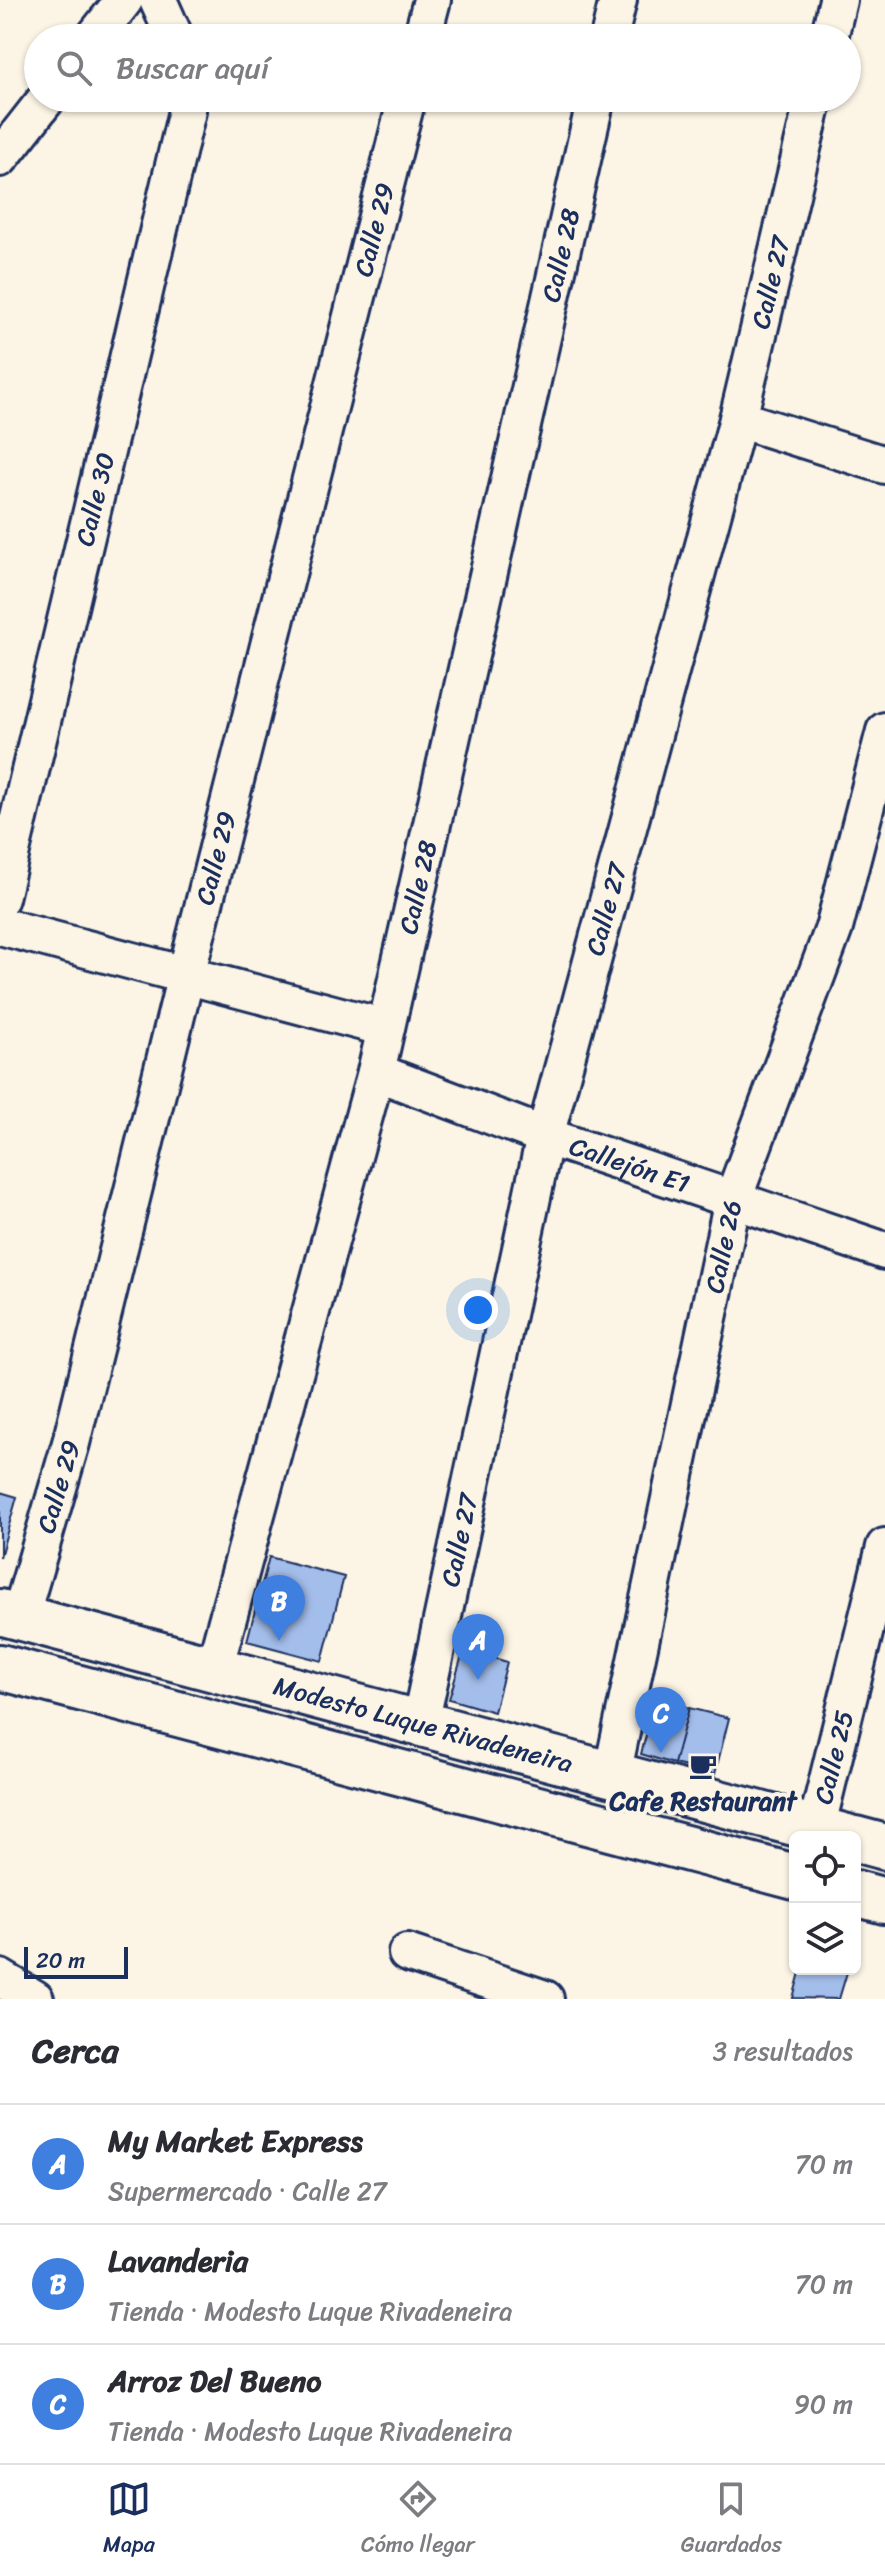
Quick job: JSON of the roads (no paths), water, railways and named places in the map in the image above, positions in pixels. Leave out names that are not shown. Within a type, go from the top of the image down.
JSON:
[{"type":"street","points":[[105,24],[124,0]]},
{"type":"street","points":[[158,0],[169,24]]},
{"type":"street","points":[[426,24],[432,0]]},
{"type":"street","points":[[612,24],[618,0]]},
{"type":"street","points":[[832,24],[838,0]]},
{"type":"street","points":[[0,158],[36,112]]},
{"type":"street","name":"Calle 30","points":[[0,898],[187,112]]},
{"type":"street","name":"Calle 29","points":[[10,1615],[71,1443],[403,112]]},
{"type":"street","name":"Calle 28","points":[[214,1669],[376,1072],[593,112]]},
{"type":"street","name":"Calle 27","points":[[420,1724],[545,1136],[738,419],[811,112]]},
{"type":"street","points":[[738,419],[885,465]]},
{"type":"street","name":"Calle 26","points":[[612,1775],[733,1199],[834,928],[885,731]]},
{"type":"street","points":[[0,926],[386,1028]]},
{"type":"street","name":"Callejón E1","points":[[376,1072],[545,1136],[885,1251]]},
{"type":"street","name":"Calle 25","points":[[840,1831],[885,1547]]},
{"type":"street","name":"Modesto Luque Rivadeneira","points":[[10,1615],[824,1831]]},
{"type":"street","name":"Modesto Luque Rivadeneira","points":[[0,1667],[789,1875]]},
{"type":"street","name":"Modesto Luque Rivadeneira","points":[[861,1841],[885,1847]]},
{"type":"street","points":[[861,1880],[868,1878],[885,1883]]},
{"type":"street","points":[[861,1895],[885,1901]]},
{"type":"street","points":[[407,1953],[545,1999]]},
{"type":"street","points":[[0,1978],[35,1999]]},
{"type":"place","name":"Lavanderia","points":[[279,1641]]},
{"type":"place","name":"My Market Express","points":[[478,1680]]},
{"type":"place","name":"Arroz Del Bueno","points":[[661,1753]]},
{"type":"place","name":"Cafe Restaurant","points":[[703,1766]]}]
